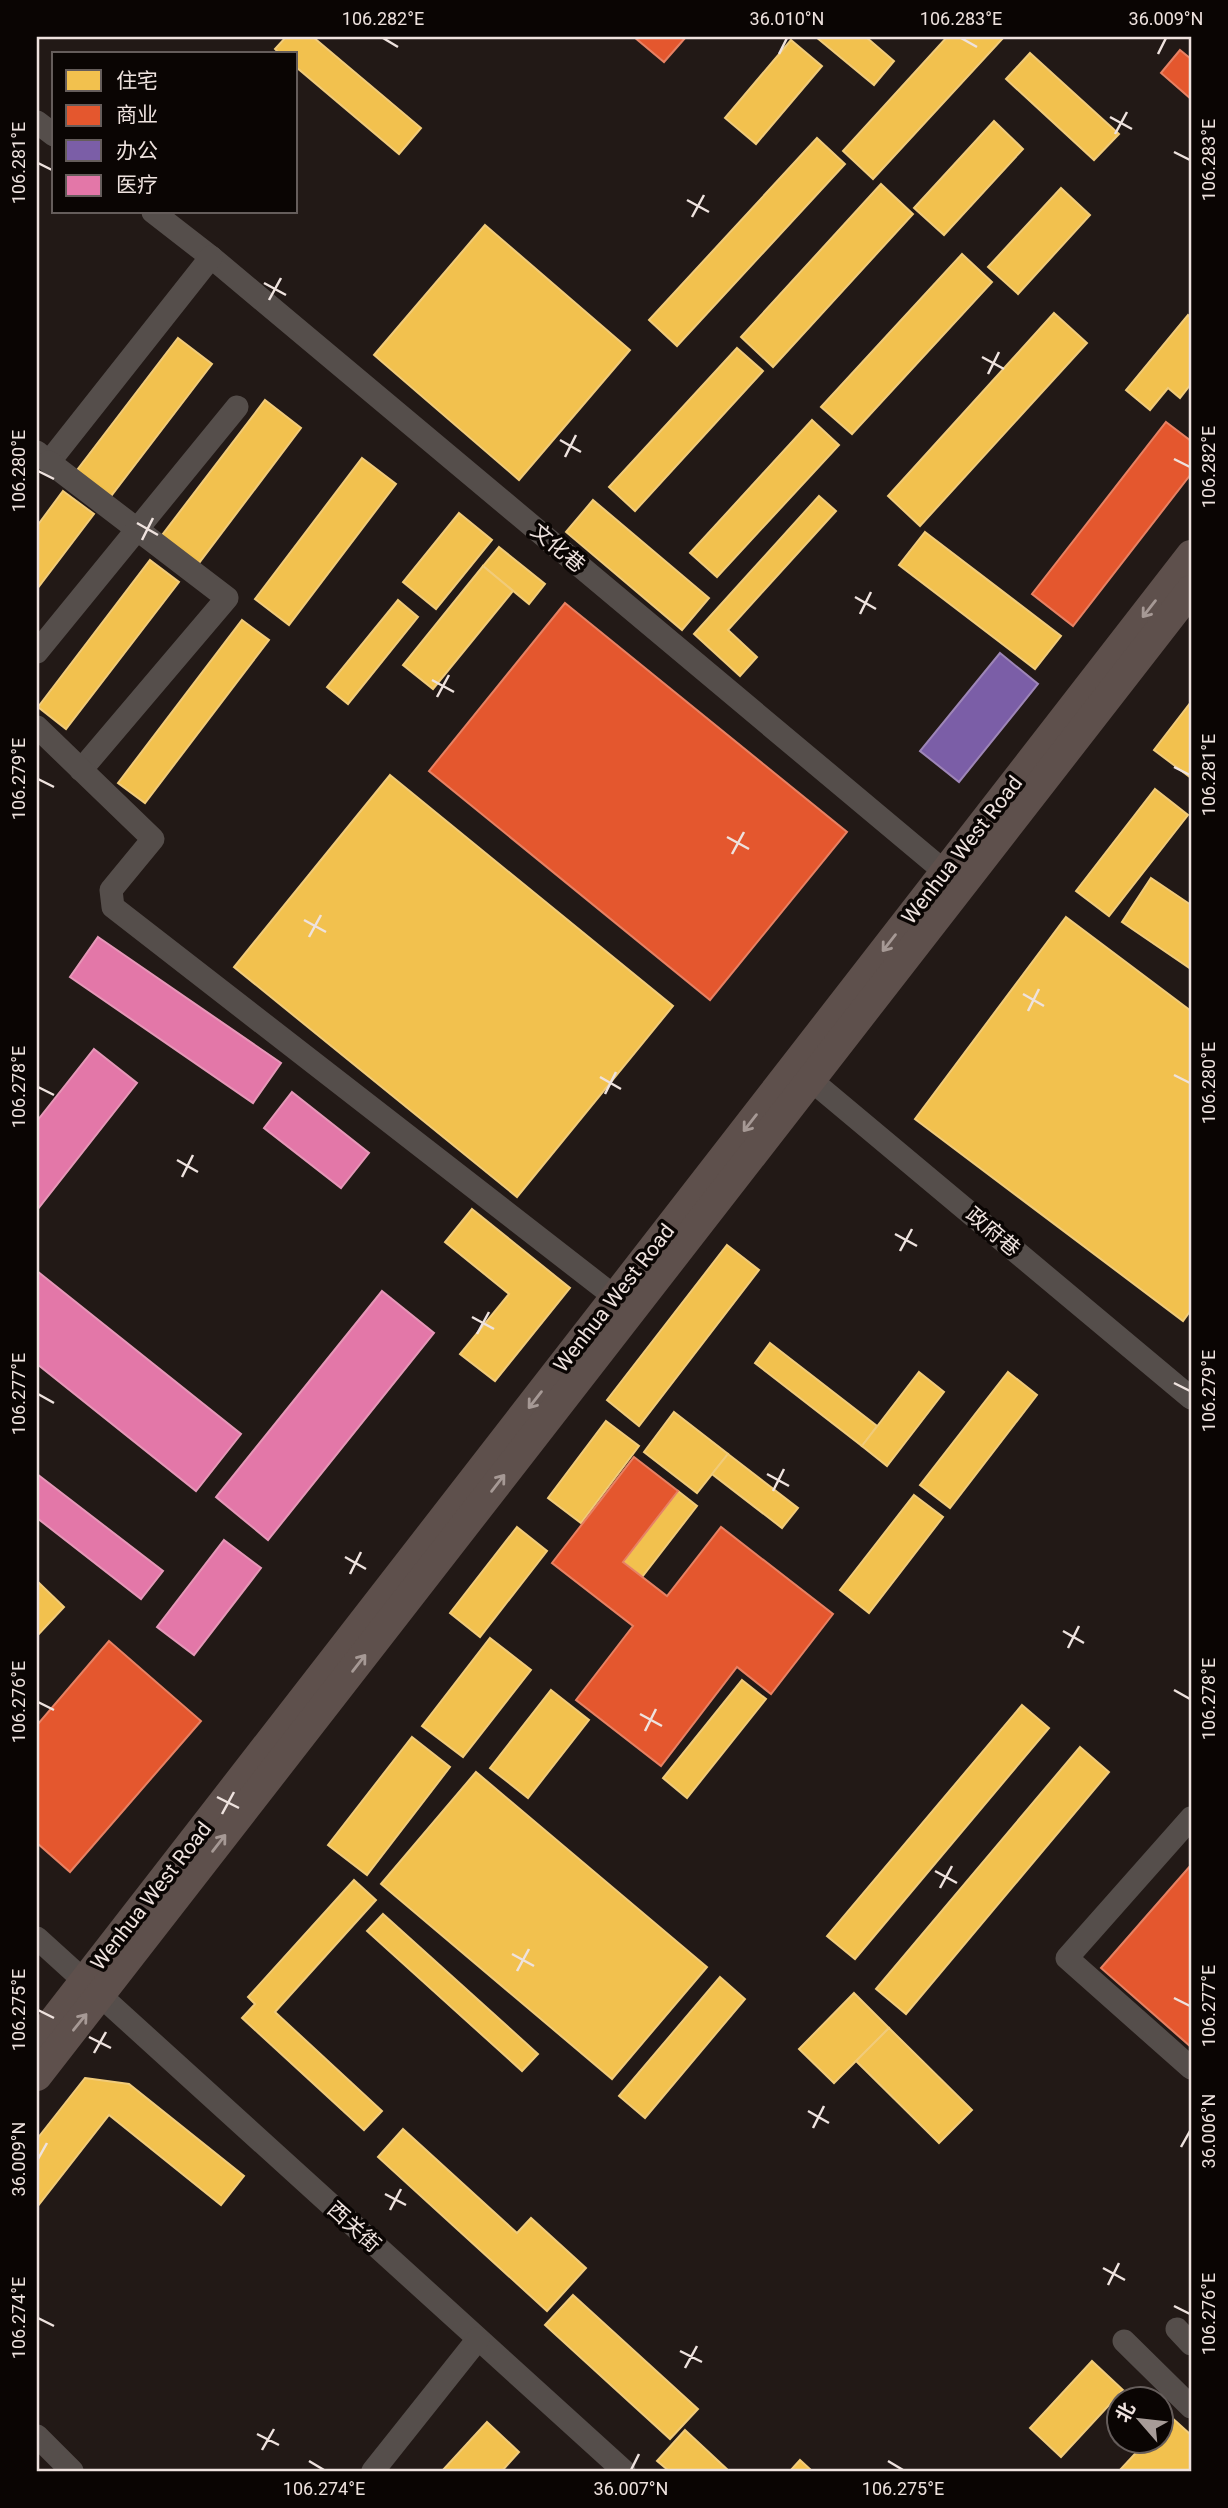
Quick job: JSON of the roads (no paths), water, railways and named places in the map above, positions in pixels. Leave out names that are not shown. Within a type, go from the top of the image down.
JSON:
[{"type":"main road","name":"Wenhua West Road","points":[[953,879],[1191,555]]},
{"type":"main road","name":"Wenhua West Road","points":[[37,2042],[93,1989],[953,879],[1191,590]]},
{"type":"main road","name":"Wenhua West Road","points":[[37,2076],[93,1989],[615,1297],[802,1073]]},
{"type":"street","points":[[37,122],[52,133]]},
{"type":"street","name":"文化巷","points":[[156,214],[211,257],[953,879]]},
{"type":"street","points":[[81,770],[228,598],[43,457],[211,257]]},
{"type":"street","points":[[37,652],[237,407]]},
{"type":"street","points":[[37,727],[153,839],[111,890],[113,907],[615,1297]]},
{"type":"street","name":"政府巷","points":[[802,1073],[1191,1398]]},
{"type":"street","points":[[1191,1818],[1067,1958],[1191,2068]]},
{"type":"street","name":"西关街","points":[[37,1938],[624,2471]]},
{"type":"street","points":[[373,2471],[478,2339]]},
{"type":"street","points":[[1124,2341],[1191,2407]]},
{"type":"street","points":[[37,2436],[72,2471]]}]
